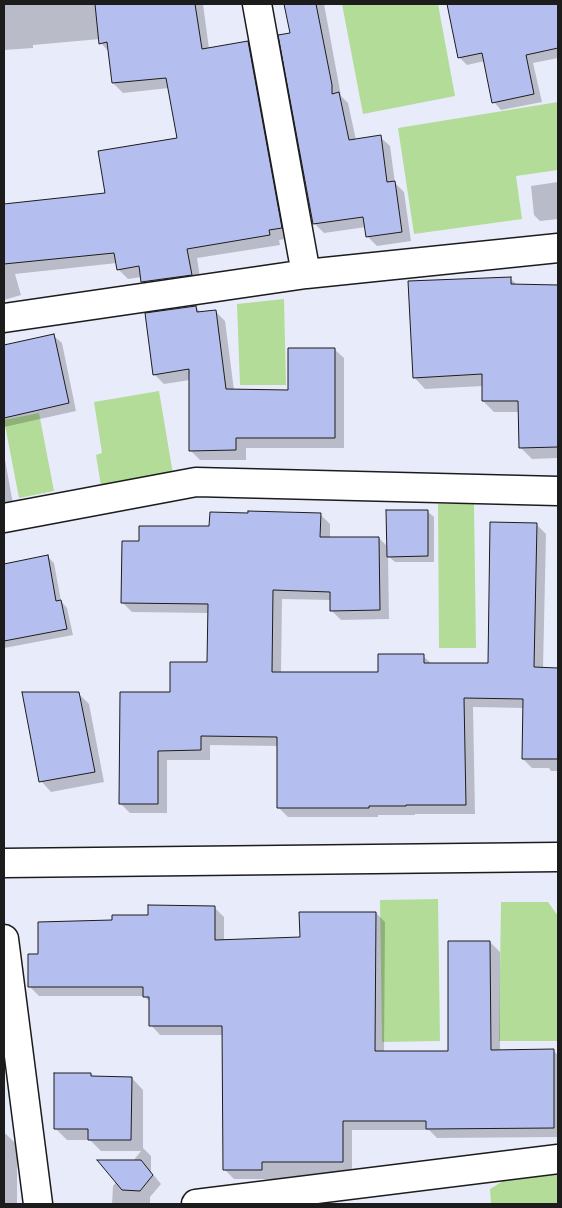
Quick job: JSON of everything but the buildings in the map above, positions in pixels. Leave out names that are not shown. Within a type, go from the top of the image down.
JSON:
[{"type":"street","points":[[257,4],[306,274]]},
{"type":"street","points":[[4,318],[306,274],[558,248]]},
{"type":"street","points":[[4,518],[196,482],[558,491]]},
{"type":"street","points":[[4,863],[558,857]]},
{"type":"street","points":[[4,939],[38,1204]]},
{"type":"street","points":[[196,1204],[558,1159]]},
{"type":"green space","points":[[342,4],[438,4],[455,96],[363,114]]},
{"type":"green space","points":[[558,102],[558,170],[516,176],[522,219],[414,234],[398,128]]},
{"type":"green space","points":[[284,299],[286,385],[240,385],[237,304]]},
{"type":"green space","points":[[159,391],[173,474],[101,486],[96,455],[102,453],[94,402]]},
{"type":"green space","points":[[39,413],[54,491],[19,498],[4,420]]},
{"type":"green space","points":[[438,504],[474,504],[476,648],[439,648]]},
{"type":"green space","points":[[438,899],[440,1041],[382,1042],[380,900]]},
{"type":"green space","points":[[501,902],[548,902],[558,916],[558,1041],[499,1041]]},
{"type":"green space","points":[[558,1171],[558,1204],[491,1204],[490,1189],[516,1173]]}]
